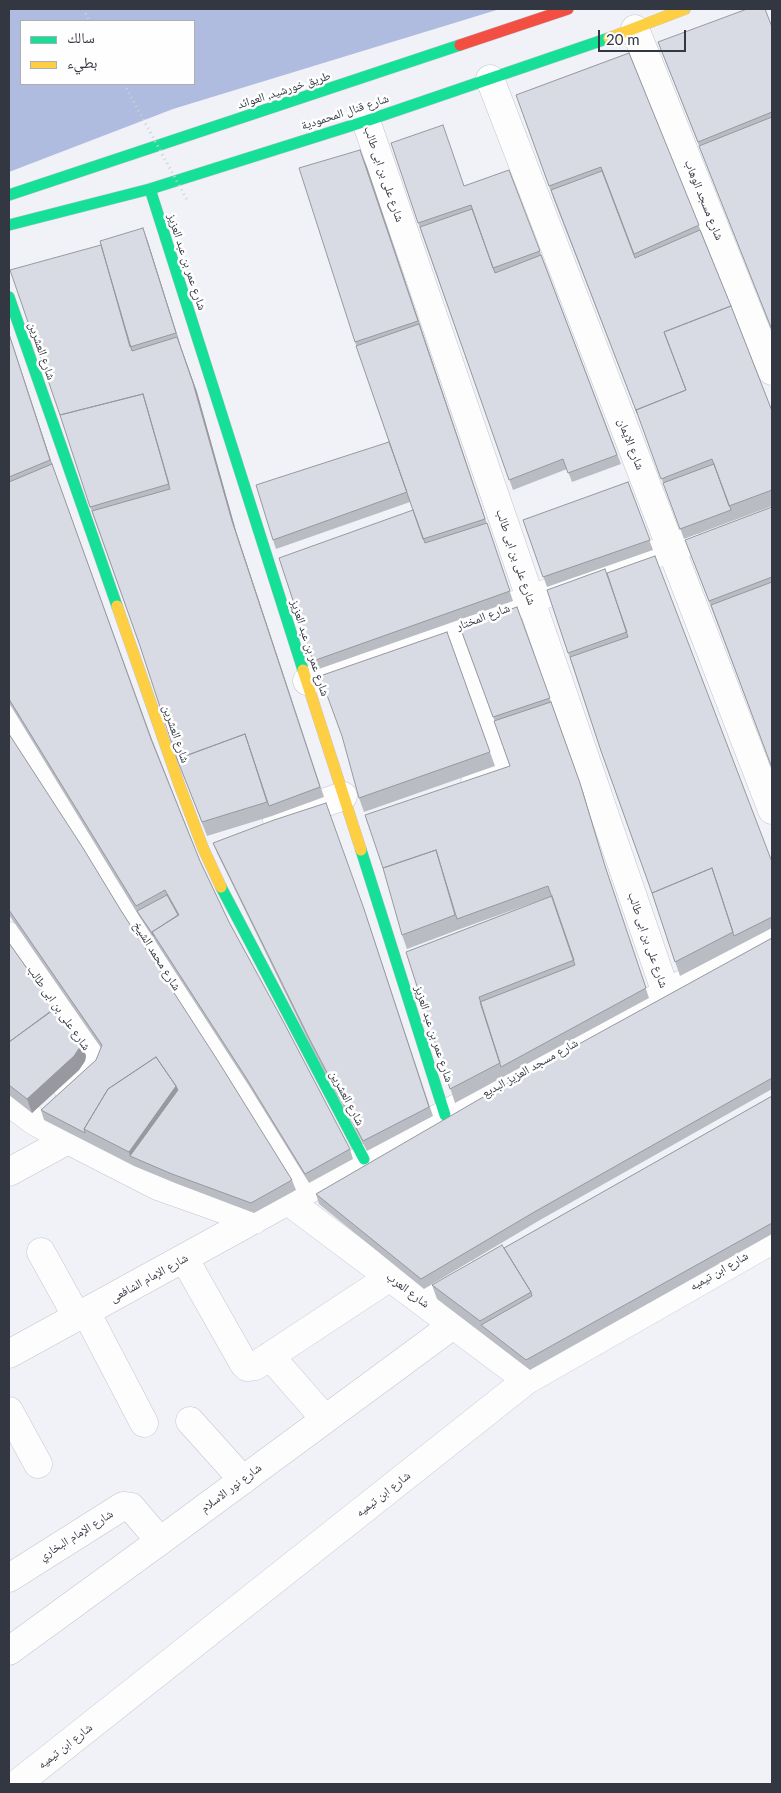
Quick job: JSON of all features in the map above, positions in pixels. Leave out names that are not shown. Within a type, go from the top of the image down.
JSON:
[{"type":"street","name":"طريق خورشيد, العوائد","points":[[9,195],[568,9]]},
{"type":"street","name":"شارع قنال المحمودية","points":[[9,225],[150,189],[366,121],[635,29],[685,9]]},
{"type":"street","name":"شارع مسجد الوهاب","points":[[635,29],[772,371]]},
{"type":"street","name":"شارع الايمان","points":[[490,79],[772,810]]},
{"type":"street","name":"شارع على بن ابى طالب","points":[[366,121],[666,993]]},
{"type":"street","name":"شارع عمر بن عبد العزيز","points":[[150,189],[445,1115]]},
{"type":"street","name":"شارع العشرين","points":[[9,297],[175,775],[212,844],[227,902],[364,1159]]},
{"type":"street","name":"شارع المختار","points":[[307,681],[708,535]]},
{"type":"street","points":[[269,563],[296,553]]},
{"type":"street","points":[[451,791],[504,772],[454,628]]},
{"type":"street","name":"شارع محمد الشيخ","points":[[9,720],[296,1196]]},
{"type":"street","points":[[250,830],[343,796]]},
{"type":"street","points":[[352,824],[379,815]]},
{"type":"street","name":"شارع مسجد العزيز البديع","points":[[296,1196],[772,935]]},
{"type":"street","name":"شارع على بن ابى طالب","points":[[9,936],[93,1057],[90,1069],[33,1120]]},
{"type":"street","points":[[396,961],[423,952]]},
{"type":"street","points":[[9,1102],[33,1120],[68,1140],[158,1186],[254,1220]]},
{"type":"street","points":[[9,1172],[68,1140]]},
{"type":"street","name":"شارع الإمام الشافعى","points":[[9,1354],[296,1196]]},
{"type":"street","name":"شارع العرب","points":[[296,1196],[390,1277],[527,1380]]},
{"type":"street","name":"شارع ابن تيميه","points":[[17,1784],[527,1380],[772,1240]]},
{"type":"street","points":[[41,1252],[82,1314],[144,1423]]},
{"type":"street","points":[[184,1258],[244,1364],[251,1367],[390,1277]]},
{"type":"street","points":[[422,1301],[490,1262]]},
{"type":"street","name":"شارع نور الاسلام","points":[[9,1651],[453,1325]]},
{"type":"street","points":[[270,1356],[325,1419]]},
{"type":"street","points":[[9,1411],[38,1464]]},
{"type":"street","points":[[190,1421],[243,1480]]},
{"type":"street","name":"شارع الإمام البخاري","points":[[9,1578],[123,1506],[131,1507],[160,1541]]},
{"type":"path","points":[[83,9],[89,20]]},
{"type":"path","points":[[125,85],[187,200]]},
{"type":"water","points":[[9,9],[500,9],[173,109],[9,172]]},
{"type":"building","points":[[747,9],[765,9],[772,27],[772,112],[698,142],[658,42]]},
{"type":"building","points":[[629,53],[699,225],[634,254],[601,167],[549,186],[516,95]]},
{"type":"building","points":[[772,117],[772,330],[699,146]]},
{"type":"building","points":[[443,125],[464,186],[509,170],[540,251],[493,268],[471,205],[418,223],[391,143]]},
{"type":"building","points":[[360,150],[418,321],[355,342],[299,168]]},
{"type":"building","points":[[602,171],[635,258],[700,230],[731,306],[664,332],[686,390],[636,410],[637,413],[551,190]]},
{"type":"building","points":[[472,209],[495,273],[541,255],[617,455],[568,473],[563,459],[509,480],[420,227]]},
{"type":"building","points":[[143,228],[176,333],[130,347],[100,241]]},
{"type":"building","points":[[101,245],[132,351],[177,337],[193,383],[232,521],[320,787],[269,806],[245,734],[177,759],[140,646],[92,511],[170,489],[143,394],[60,415],[10,270]]},
{"type":"building","points":[[731,306],[772,411],[772,490],[729,506],[712,459],[661,479],[636,410],[686,390],[664,332]]},
{"type":"building","points":[[419,324],[485,519],[423,539],[356,346]]},
{"type":"building","points":[[9,334],[50,460],[9,477]]},
{"type":"building","points":[[143,394],[169,484],[90,507],[60,415]]},
{"type":"building","points":[[389,442],[407,492],[273,540],[256,485]]},
{"type":"building","points":[[52,464],[151,739],[200,861],[229,922],[350,1149],[305,1174],[245,1076],[152,932],[179,915],[165,890],[136,906],[9,699],[9,482]]},
{"type":"building","points":[[714,464],[731,510],[680,529],[663,483]]},
{"type":"building","points":[[628,482],[650,540],[543,577],[523,520]]},
{"type":"building","points":[[772,507],[772,577],[709,601],[685,540]]},
{"type":"building","points":[[413,510],[425,543],[487,523],[510,591],[313,661],[279,558]]},
{"type":"building","points":[[655,556],[772,862],[772,917],[734,936],[712,868],[652,893],[601,751],[570,657],[628,637],[607,573]]},
{"type":"building","points":[[605,569],[627,632],[568,653],[547,590]]},
{"type":"building","points":[[772,582],[772,768],[711,605]]},
{"type":"building","points":[[517,607],[550,698],[493,717],[460,627]]},
{"type":"building","points":[[447,632],[490,752],[359,798],[342,736],[320,676]]},
{"type":"building","points":[[551,702],[580,783],[605,866],[646,988],[501,1067],[480,1002],[575,965],[548,886],[457,919],[436,850],[383,868],[365,815],[510,766],[494,721]]},
{"type":"building","points":[[9,734],[292,1180],[251,1203],[172,1174],[130,1156],[178,1090],[156,1057],[108,1089],[84,1129],[85,1133],[41,1110],[96,1060],[102,1045],[9,910]]},
{"type":"building","points":[[245,734],[267,802],[202,822],[177,759]]},
{"type":"building","points":[[326,803],[364,909],[429,1107],[363,1141],[310,1040],[213,843]]},
{"type":"building","points":[[436,850],[455,915],[402,935],[383,868]]},
{"type":"building","points":[[712,868],[733,932],[675,962],[652,893]]},
{"type":"building","points":[[167,895],[178,915],[152,932],[154,936],[137,911]]},
{"type":"building","points":[[552,896],[574,960],[479,997],[500,1063],[450,1089],[406,952]]},
{"type":"building","points":[[772,938],[772,1078],[536,1211],[421,1279],[316,1194],[497,1089]]},
{"type":"building","points":[[9,943],[55,1008],[9,1042]]},
{"type":"building","points":[[56,1008],[81,1042],[80,1047],[74,1056],[27,1099],[9,1085],[9,1042]]},
{"type":"building","points":[[156,1057],[176,1086],[129,1152],[84,1129],[108,1089]]},
{"type":"building","points":[[772,1096],[772,1223],[526,1360],[481,1325],[532,1296],[504,1248]]},
{"type":"building","points":[[502,1245],[531,1292],[480,1321],[432,1285]]},
{"type":"traffic: fast","points":[[9,225],[150,189],[366,121],[609,38]]},
{"type":"traffic: fast","points":[[9,195],[460,45]]},
{"type":"traffic: fast","points":[[150,189],[303,670]]},
{"type":"traffic: fast","points":[[9,297],[117,606]]},
{"type":"traffic: fast","points":[[361,850],[445,1115]]},
{"type":"traffic: fast","points":[[221,887],[364,1159]]},
{"type":"traffic: slow","points":[[609,38],[685,9]]},
{"type":"traffic: slow","points":[[117,606],[179,784],[203,848],[221,887]]},
{"type":"traffic: slow","points":[[303,670],[361,850]]},
{"type":"traffic: jam","points":[[460,45],[568,9]]}]
